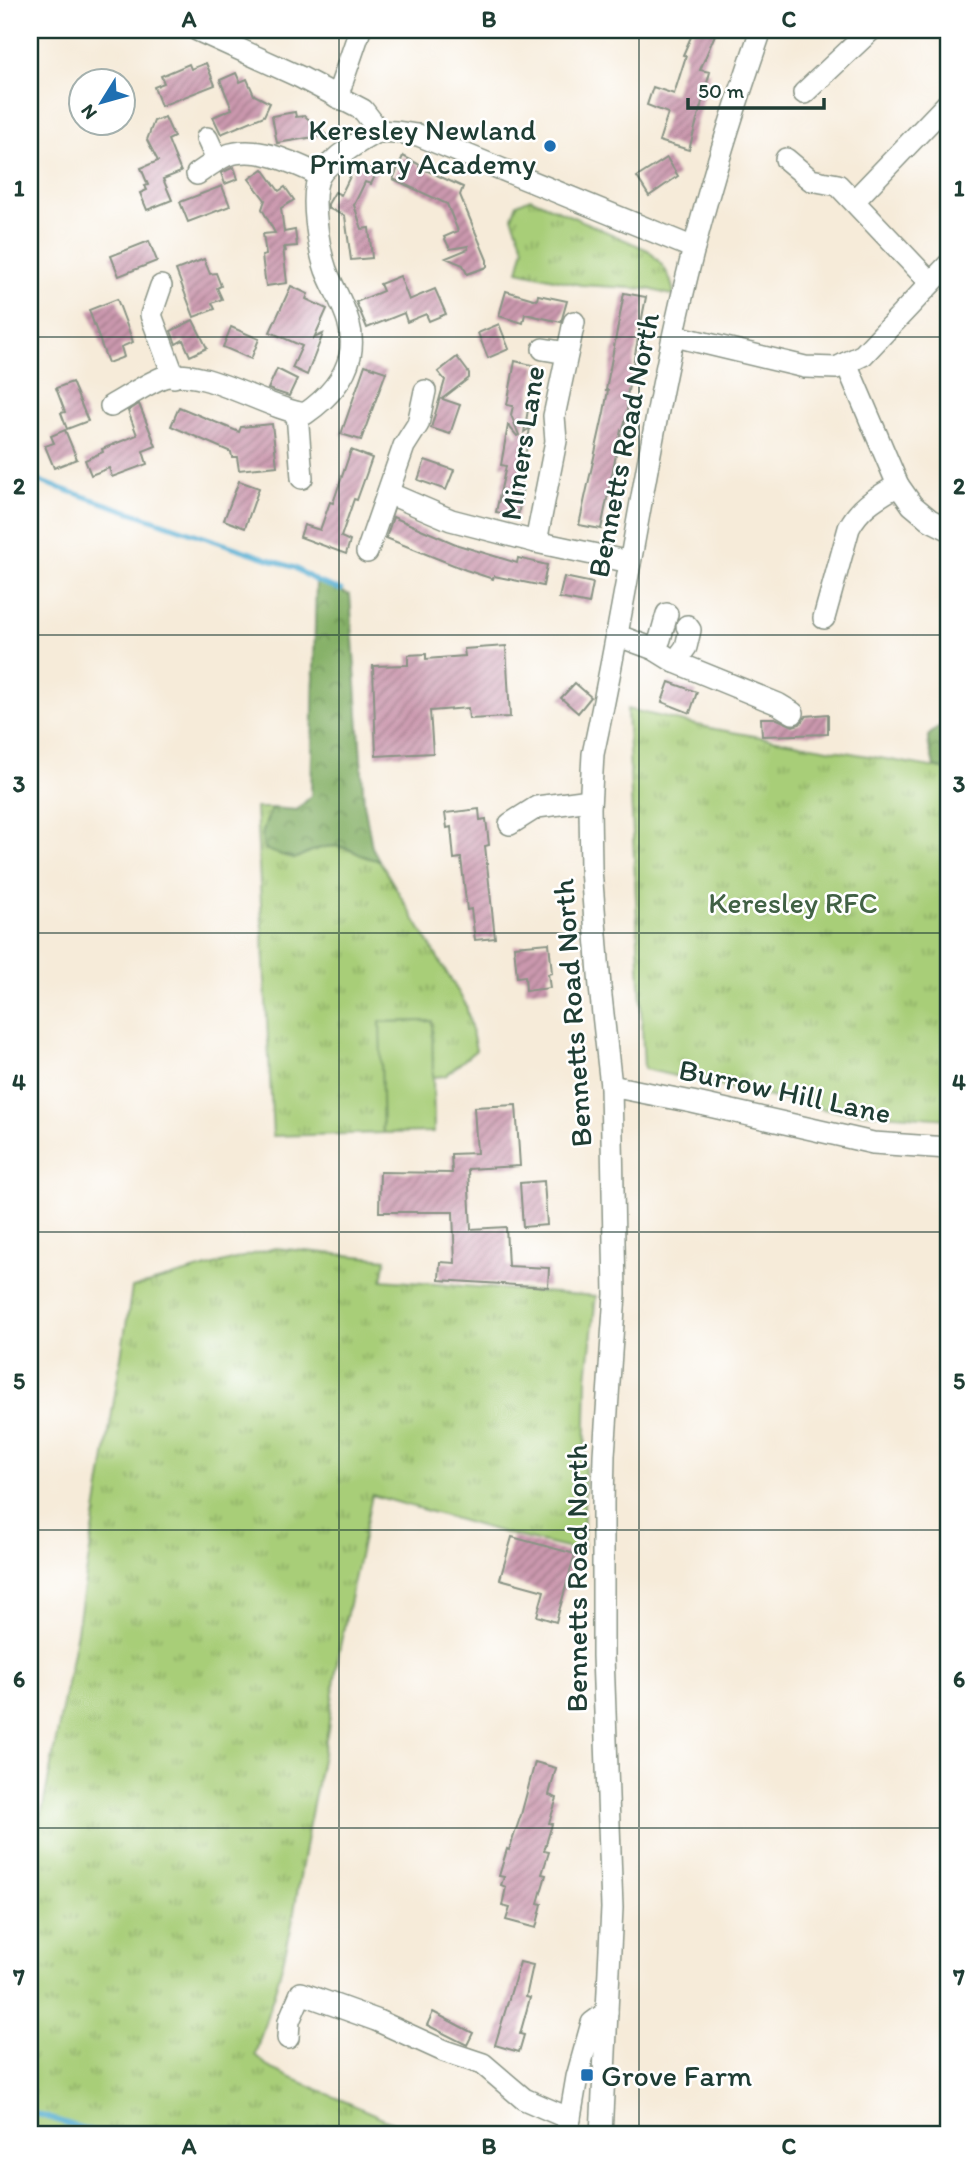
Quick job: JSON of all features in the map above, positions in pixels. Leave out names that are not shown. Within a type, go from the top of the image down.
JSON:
[{"type":"street","points":[[197,30],[300,77],[363,110],[380,132]]},
{"type":"street","points":[[337,97],[360,30]]},
{"type":"street","name":"Bennetts Road North","points":[[601,2135],[612,1908],[602,1559],[604,1455],[615,1294],[611,1086],[591,869],[590,800],[593,754],[674,335],[694,248],[736,100],[761,30]]},
{"type":"street","points":[[804,93],[871,30]]},
{"type":"street","points":[[854,201],[948,103]]},
{"type":"street","points":[[111,406],[164,377],[185,376],[221,384],[297,413],[305,414],[319,404],[338,383],[350,356],[351,332],[346,312],[326,269],[317,234],[315,191],[320,175],[344,152],[380,132],[418,135],[694,248]]},
{"type":"street","points":[[208,138],[217,160]]},
{"type":"street","points":[[197,174],[228,155],[256,153],[287,160],[320,175]]},
{"type":"street","points":[[786,159],[810,180],[838,185],[931,283]]},
{"type":"street","points":[[674,335],[805,367],[836,368],[863,355],[948,265]]},
{"type":"street","points":[[161,286],[151,314],[174,377]]},
{"type":"street","name":"Miners Lane","points":[[536,542],[556,441],[554,416],[574,322]]},
{"type":"street","name":"Miners Lane","points":[[543,349],[567,353]]},
{"type":"street","points":[[846,363],[898,485],[912,505],[930,520],[948,529]]},
{"type":"street","points":[[367,552],[404,446],[418,424],[425,391]]},
{"type":"street","points":[[297,413],[302,478]]},
{"type":"street","points":[[824,618],[855,515],[866,504],[898,485]]},
{"type":"street","name":"Miners Lane","points":[[388,493],[451,520],[630,562]]},
{"type":"street","points":[[654,649],[660,639],[667,614]]},
{"type":"street","points":[[675,662],[686,647],[690,630],[687,626]]},
{"type":"street","points":[[616,635],[761,696],[793,713]]},
{"type":"street","points":[[510,824],[537,807],[590,800]]},
{"type":"street","name":"Burrow Hill Lane","points":[[611,1086],[873,1143],[948,1148]]},
{"type":"street","points":[[288,2038],[289,2021],[301,1993],[376,2020],[444,2051],[483,2064],[524,2099],[569,2127],[577,2077],[592,2023],[607,2012]]},
{"type":"green space","points":[[530,198],[648,250],[666,270],[674,296],[649,289],[581,285],[518,271],[524,247],[512,217],[517,204]]},
{"type":"green space","points":[[316,581],[350,595],[364,803],[372,847],[379,860],[338,846],[308,852],[294,859],[267,850],[262,841],[272,808],[297,810],[311,796]]},
{"type":"green space","name":"Keresley RFC","points":[[627,709],[715,729],[948,770],[948,1119],[828,1110],[644,1069]]},
{"type":"green space","points":[[938,727],[948,727],[948,770],[934,767],[929,747],[928,736]]},
{"type":"green space","points":[[256,808],[272,808],[268,818],[281,854],[294,859],[308,852],[338,846],[379,860],[466,1005],[476,1050],[445,1076],[433,1077],[432,1021],[381,1022],[383,1133],[273,1136]]},
{"type":"green space","points":[[432,1021],[434,1132],[383,1133],[380,1022]]},
{"type":"green space","points":[[275,1248],[386,1259],[382,1280],[596,1296],[587,1378],[583,1552],[512,1535],[372,1495],[338,1656],[328,1729],[291,1929],[255,2055],[271,2069],[392,2122],[387,2135],[30,2135],[30,1875],[77,1631],[132,1288]]},
{"type":"building","points":[[694,30],[717,30],[700,70],[710,72],[689,150],[659,141],[668,113],[647,105],[653,87],[674,94],[686,56],[683,55]]},
{"type":"building","points":[[206,63],[215,85],[161,106],[154,87],[164,83],[161,76],[189,64],[191,69]]},
{"type":"building","points":[[236,73],[240,82],[247,79],[254,95],[270,103],[264,116],[221,134],[213,117],[232,109],[220,80]]},
{"type":"building","points":[[295,112],[296,117],[305,116],[326,135],[277,143],[272,116]]},
{"type":"building","points":[[165,117],[174,137],[168,140],[181,172],[163,179],[172,200],[147,210],[140,193],[147,190],[145,186],[148,185],[141,168],[158,161],[147,140],[154,121]]},
{"type":"building","points":[[403,156],[420,165],[419,167],[463,187],[460,195],[487,260],[487,267],[467,274],[463,265],[446,258],[468,249],[468,246],[450,249],[444,237],[458,231],[447,204],[393,179]]},
{"type":"building","points":[[667,158],[678,176],[649,196],[637,177]]},
{"type":"building","points":[[357,162],[377,172],[371,184],[365,182],[354,205],[362,229],[369,228],[372,258],[351,260],[345,216],[328,208],[328,204],[335,192],[341,195]]},
{"type":"building","points":[[234,167],[238,179],[225,184],[221,173]]},
{"type":"building","points":[[263,169],[279,191],[285,187],[294,200],[281,208],[284,232],[295,230],[297,246],[285,247],[286,252],[283,247],[287,283],[266,286],[262,256],[266,255],[263,234],[275,233],[262,209],[265,200],[249,179]]},
{"type":"building","points":[[222,186],[230,206],[188,222],[180,202]]},
{"type":"building","points":[[149,241],[157,261],[119,276],[111,256]]},
{"type":"building","points":[[204,259],[210,274],[216,273],[221,286],[217,288],[222,299],[212,303],[215,309],[194,317],[176,270]]},
{"type":"building","points":[[400,276],[409,300],[435,289],[446,314],[429,321],[426,314],[407,322],[404,313],[367,328],[356,302],[383,291],[380,284]]},
{"type":"building","points":[[291,286],[308,294],[306,299],[327,309],[314,338],[323,334],[307,375],[292,368],[302,346],[270,332]]},
{"type":"building","points":[[506,291],[537,300],[538,295],[567,301],[561,322],[525,314],[523,323],[499,316]]},
{"type":"building","points":[[624,293],[646,297],[626,401],[626,416],[601,529],[579,525],[604,412]]},
{"type":"building","points":[[117,299],[133,342],[121,347],[124,357],[108,363],[89,310]]},
{"type":"building","points":[[193,320],[207,348],[190,356],[183,340],[176,344],[171,331]]},
{"type":"building","points":[[499,324],[509,349],[488,358],[478,333]]},
{"type":"building","points":[[231,327],[259,339],[251,359],[223,347]]},
{"type":"building","points":[[457,357],[469,373],[469,378],[442,399],[460,405],[450,434],[431,428],[445,380],[438,372]]},
{"type":"building","points":[[515,361],[536,366],[524,432],[530,428],[518,516],[496,512],[506,466],[501,465],[508,425],[519,435],[511,415],[513,406],[507,405]]},
{"type":"building","points":[[365,365],[386,372],[361,440],[341,434]]},
{"type":"building","points":[[277,369],[297,379],[289,396],[268,389]]},
{"type":"building","points":[[72,382],[88,421],[67,429],[61,413],[65,412],[56,388]]},
{"type":"building","points":[[139,404],[156,446],[143,451],[147,464],[112,477],[109,468],[91,475],[85,460],[103,452],[102,449],[137,435],[128,411]]},
{"type":"building","points":[[179,407],[239,432],[241,427],[272,424],[277,466],[239,470],[237,457],[232,457],[231,452],[171,426]]},
{"type":"building","points":[[65,430],[77,459],[54,468],[45,446],[54,443],[51,436]]},
{"type":"building","points":[[351,450],[372,458],[341,537],[350,541],[346,554],[300,537],[304,525],[320,530],[330,502],[333,503]]},
{"type":"building","points":[[425,460],[454,470],[446,490],[418,480]]},
{"type":"building","points":[[239,481],[259,488],[245,528],[224,520]]},
{"type":"building","points":[[393,517],[458,545],[517,563],[518,558],[547,565],[543,586],[494,576],[493,579],[386,538]]},
{"type":"building","points":[[564,577],[593,583],[589,604],[559,598]]},
{"type":"building","points":[[506,646],[510,717],[469,719],[468,708],[430,711],[433,753],[376,756],[373,666],[408,665],[408,655],[426,654],[426,659],[465,656],[464,649]]},
{"type":"building","points":[[669,682],[697,692],[690,713],[662,702]]},
{"type":"building","points":[[575,683],[591,697],[578,713],[561,698]]},
{"type":"building","points":[[828,714],[828,734],[762,736],[761,718],[775,718],[793,726],[800,724],[806,716]]},
{"type":"building","points":[[479,809],[480,820],[486,819],[489,845],[485,846],[495,938],[475,940],[471,909],[467,910],[461,858],[454,859],[451,827],[447,828],[445,813]]},
{"type":"building","points":[[549,943],[552,973],[548,974],[550,988],[526,991],[525,976],[517,977],[514,946]]},
{"type":"building","points":[[516,1105],[520,1166],[468,1169],[471,1229],[506,1227],[508,1266],[549,1268],[548,1287],[439,1280],[440,1262],[455,1263],[453,1212],[379,1212],[380,1172],[452,1173],[451,1154],[477,1153],[474,1107]]},
{"type":"building","points":[[544,1181],[547,1225],[523,1227],[520,1183]]},
{"type":"building","points":[[512,1537],[575,1554],[556,1622],[537,1616],[544,1591],[500,1579]]},
{"type":"building","points":[[535,1762],[556,1768],[549,1795],[557,1798],[544,1851],[549,1852],[542,1874],[546,1875],[538,1903],[542,1904],[536,1928],[506,1920],[510,1908],[502,1906],[506,1887],[501,1885],[504,1877],[499,1876],[521,1815]]},
{"type":"building","points":[[520,1962],[533,1965],[526,1997],[530,1998],[520,2034],[524,2035],[519,2052],[495,2045]]},
{"type":"building","points":[[433,2012],[473,2033],[467,2045],[427,2025]]},
{"type":"waterway","points":[[30,478],[295,568],[316,581],[341,590]]},
{"type":"waterway","points":[[30,2112],[105,2135]]},
{"type":"place","name":"Keresley Newland Primary Academy","points":[[550,146]]},
{"type":"place","name":"Grove Farm","points":[[587,2075]]}]
